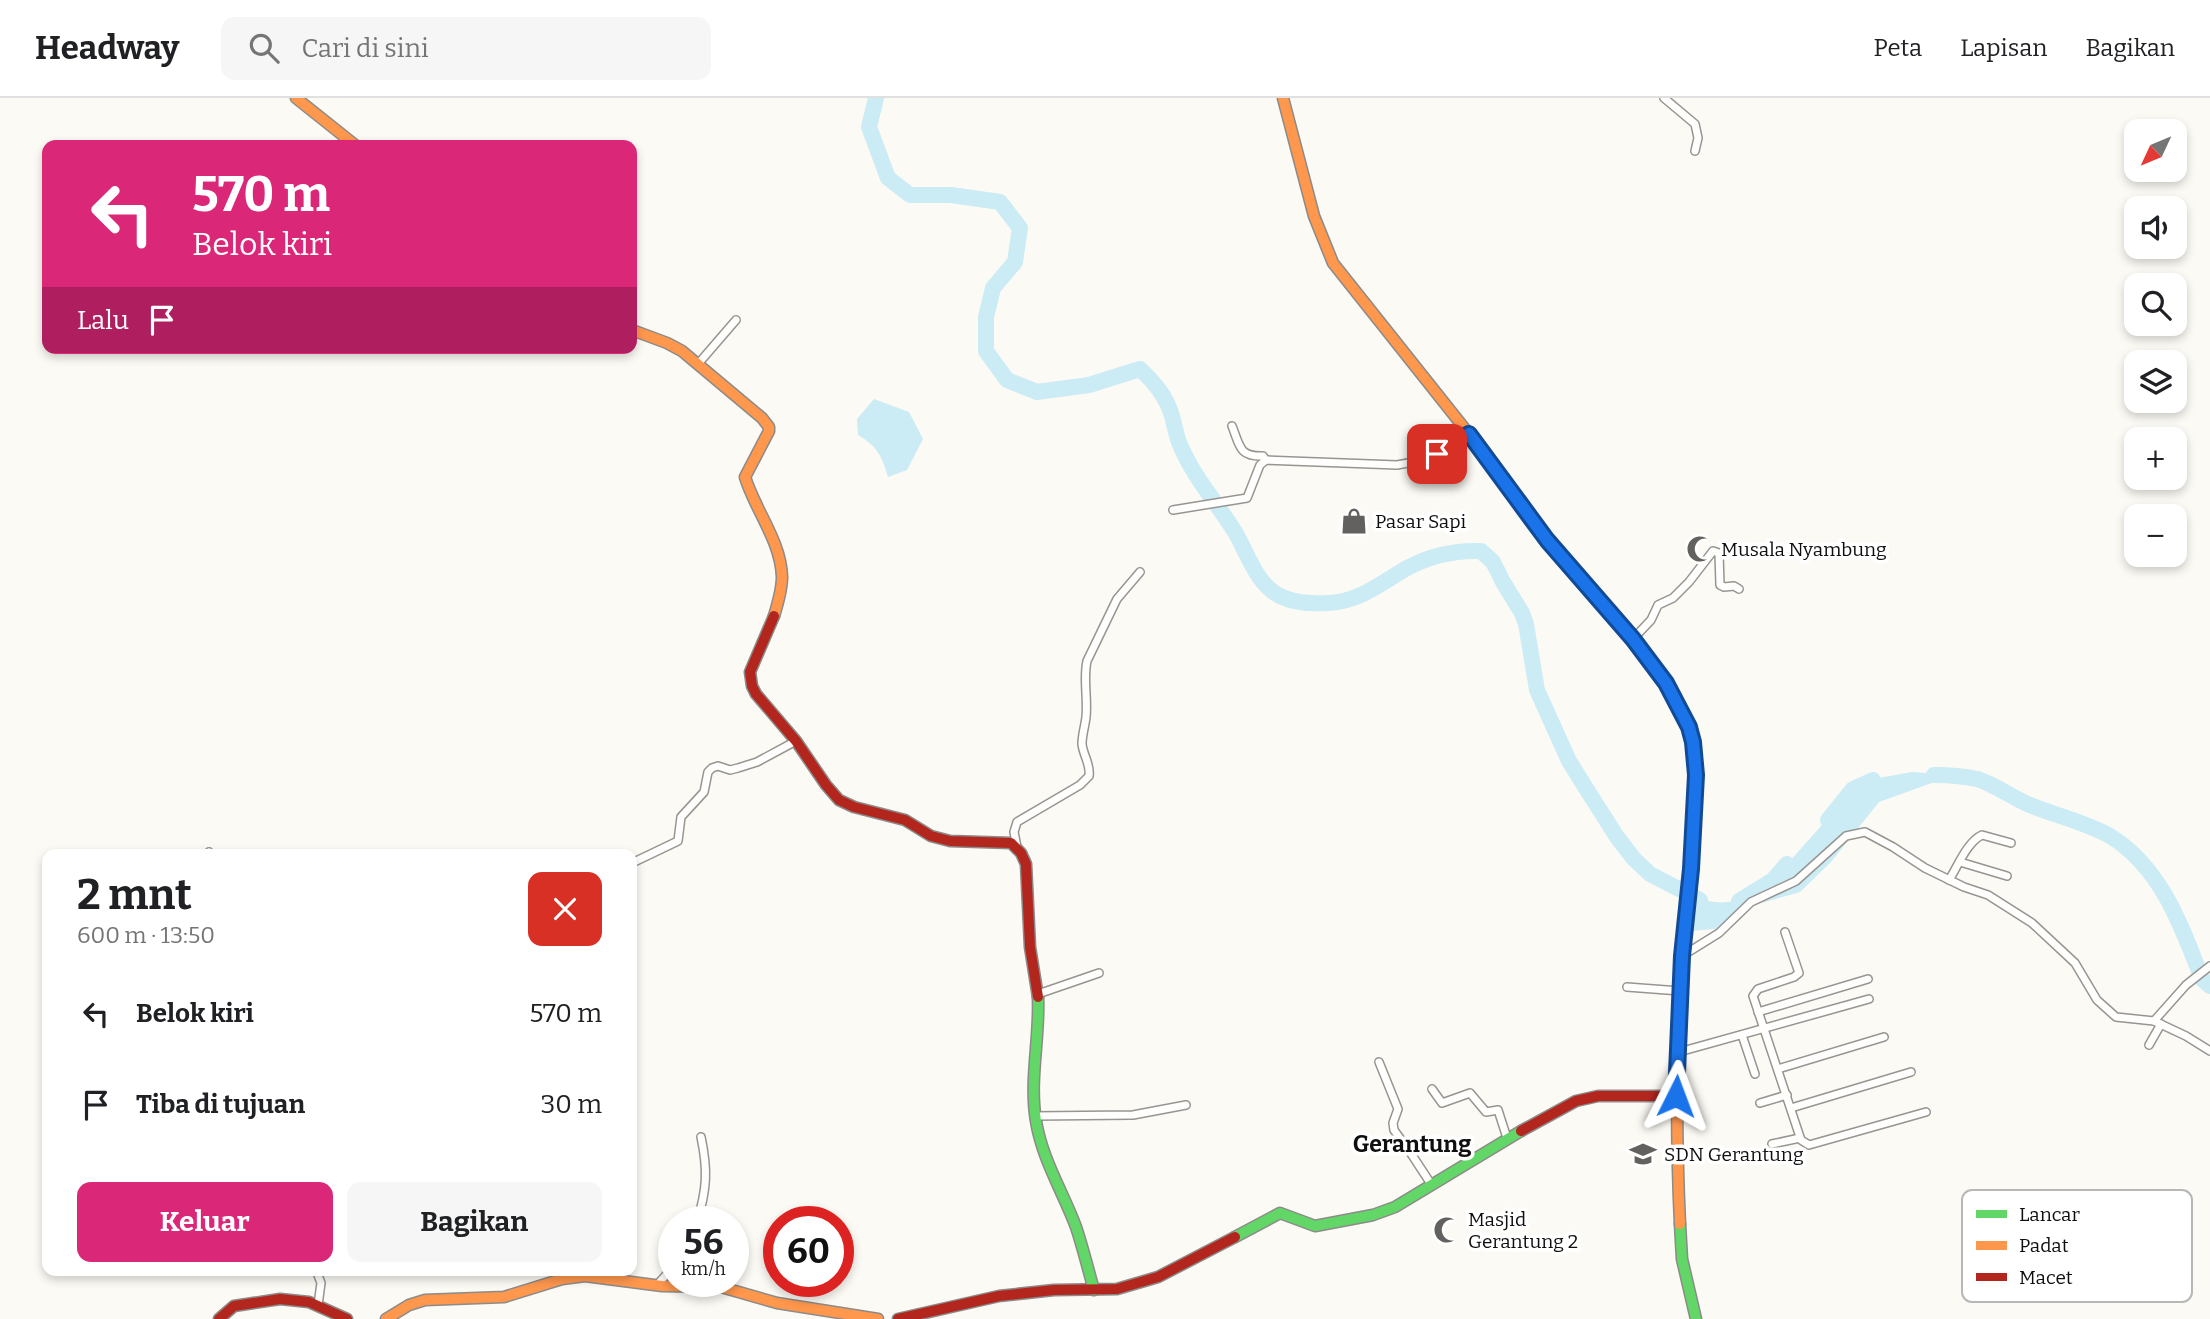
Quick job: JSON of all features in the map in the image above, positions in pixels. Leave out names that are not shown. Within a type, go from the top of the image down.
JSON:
[{"type":"street","points":[[296,98],[349,140]]},
{"type":"street","points":[[1283,98],[1314,216],[1333,263],[1469,434],[1547,540],[1633,639],[1666,683],[1689,727],[1696,775],[1691,869],[1682,956],[1676,1096],[1681,1245],[1696,1319]]},
{"type":"street","points":[[1664,98],[1695,124],[1698,138],[1695,151]]},
{"type":"street","points":[[698,364],[736,320]]},
{"type":"street","points":[[637,332],[682,351],[762,418],[769,427],[766,438],[746,472],[746,482],[775,545],[782,568],[782,586],[772,622],[750,678],[756,694],[796,741],[835,797],[844,804],[905,820],[931,836],[950,841],[1008,843],[1017,847]]},
{"type":"street","points":[[1232,426],[1243,452],[1250,456],[1263,456],[1266,460]]},
{"type":"street","points":[[1173,510],[1247,498],[1260,465],[1266,460],[1397,465],[1428,458],[1469,434]]},
{"type":"street","points":[[1633,639],[1651,620],[1658,605],[1672,598],[1689,582],[1712,551],[1719,553],[1721,585],[1739,589]]},
{"type":"street","points":[[1094,1290],[1076,1227],[1048,1165],[1035,1116],[1033,1100],[1038,995],[1030,947],[1026,864],[1017,847],[1014,832],[1017,822],[1080,785],[1089,776],[1082,740],[1086,716],[1084,671],[1117,599],[1140,572]]},
{"type":"street","points":[[637,861],[677,841],[681,817],[704,792],[708,772],[712,768],[718,766],[730,770],[757,762],[796,741]]},
{"type":"street","points":[[1682,956],[1719,933],[1751,902],[1796,881],[1841,840],[1856,832],[1870,834],[1925,868],[1988,895],[2045,933],[2075,963],[2097,1000],[2110,1013],[2124,1019],[2157,1023],[2210,1051]]},
{"type":"street","points":[[1949,880],[1969,846],[1979,835],[2011,843]]},
{"type":"street","points":[[1961,862],[2007,876]]},
{"type":"street","points":[[1785,932],[1799,973],[1755,991],[1753,996],[1803,1142],[1809,1145],[1926,1112]]},
{"type":"street","points":[[2150,1045],[2157,1023],[2193,979],[2210,966]]},
{"type":"street","points":[[1038,995],[1099,973]]},
{"type":"street","points":[[1758,1012],[1868,979]]},
{"type":"street","points":[[1627,987],[1680,991]]},
{"type":"street","points":[[1678,1052],[1869,999]]},
{"type":"street","points":[[1742,1035],[1755,1074]]},
{"type":"street","points":[[1778,1069],[1884,1037]]},
{"type":"street","points":[[1378,1062],[1398,1109],[1392,1123],[1394,1130],[1431,1184]]},
{"type":"street","points":[[1791,1108],[1911,1072]]},
{"type":"street","points":[[1432,1089],[1442,1103],[1470,1093],[1486,1112],[1498,1110],[1507,1138]]},
{"type":"street","points":[[1760,1103],[1787,1095]]},
{"type":"street","points":[[898,1319],[999,1296],[1054,1290],[1118,1289],[1158,1277],[1274,1215],[1285,1213],[1315,1226],[1373,1215],[1395,1207],[1507,1138],[1564,1106],[1589,1097],[1676,1096]]},
{"type":"street","points":[[1035,1116],[1133,1115],[1186,1105]]},
{"type":"street","points":[[700,1206],[706,1180],[701,1137]]},
{"type":"street","points":[[1772,1144],[1800,1138]]},
{"type":"street","points":[[317,1305],[321,1283],[318,1276]]},
{"type":"street","points":[[386,1319],[408,1305],[425,1300],[504,1297],[573,1276],[657,1285],[721,1287],[778,1303],[878,1319]]},
{"type":"street","points":[[219,1319],[234,1306],[288,1299],[306,1301],[347,1319]]},
{"type":"water","points":[[874,399],[909,412],[923,439],[907,470],[888,477],[878,452],[858,435],[857,419]]},
{"type":"water","points":[[1912,772],[1954,775],[1879,802],[1831,862],[1800,892],[1740,909],[1725,928],[1691,931],[1694,897],[1726,902],[1753,893],[1772,881],[1855,788],[1873,779]]},
{"type":"waterway","points":[[876,98],[869,127],[888,178],[910,195],[951,195],[1000,202],[1020,228],[1015,262],[993,288],[986,317],[986,351],[1007,380],[1037,392],[1089,385],[1140,369],[1163,396],[1187,459],[1235,532],[1253,568],[1272,591],[1285,598],[1310,603],[1340,602],[1361,595],[1426,559],[1453,552],[1481,551],[1493,562],[1522,613],[1537,690],[1569,761],[1589,793],[1634,859],[1650,874],[1700,900]]},
{"type":"waterway","points":[[1934,775],[1961,776],[1983,781],[2030,805],[2100,831],[2128,849],[2143,864],[2168,900],[2202,979],[2210,986]]},
{"type":"waterway","points":[[1828,820],[1853,789],[1873,780]]},
{"type":"waterway","points":[[1739,901],[1773,880],[1787,864]]},
{"type":"traffic: fast","points":[[1038,997],[1034,1075],[1036,1121],[1048,1162],[1076,1227],[1094,1290]]},
{"type":"traffic: fast","points":[[1235,1237],[1280,1213],[1315,1226],[1373,1215],[1395,1207],[1521,1131]]},
{"type":"traffic: fast","points":[[1680,1224],[1682,1259],[1696,1319]]},
{"type":"traffic: slow","points":[[296,98],[349,140]]},
{"type":"traffic: slow","points":[[1283,98],[1314,216],[1333,263],[1469,434],[1564,560]]},
{"type":"traffic: slow","points":[[637,332],[682,351],[762,418],[769,427],[745,477],[781,564],[781,587],[774,616]]},
{"type":"traffic: slow","points":[[1680,1224],[1678,1064],[1687,904]]},
{"type":"traffic: slow","points":[[386,1319],[409,1305],[425,1300],[504,1297],[562,1279],[585,1276],[662,1286],[721,1287],[777,1303],[878,1319]]},
{"type":"traffic: jam","points":[[1564,560],[1641,649],[1667,687],[1689,729],[1695,761],[1696,802],[1687,904]]},
{"type":"traffic: jam","points":[[774,616],[750,672],[752,686],[839,800],[854,807],[905,820],[931,836],[950,841],[1011,843],[1021,853],[1026,864],[1030,947],[1038,997]]},
{"type":"traffic: jam","points":[[1521,1131],[1576,1101],[1598,1096],[1676,1096]]},
{"type":"traffic: jam","points":[[898,1319],[999,1296],[1054,1290],[1117,1289],[1158,1277],[1235,1237]]},
{"type":"traffic: jam","points":[[219,1319],[234,1306],[280,1299],[309,1302],[347,1319]]},
{"type":"place","name":"Pasar Sapi","points":[[1354,521]]},
{"type":"place","name":"Musala Nyambung","points":[[1700,549]]},
{"type":"place","name":"SDN Gerantung","points":[[1643,1154]]},
{"type":"place","name":"Masjid Gerantung 2","points":[[1447,1230]]},
{"type":"district","name":"Gerantung","points":[[1412,1144]]},
{"type":"route","points":[[1437,454],[1469,434],[1547,540],[1633,639],[1666,683],[1689,727],[1696,775],[1691,869],[1682,956],[1676,1096]]}]
